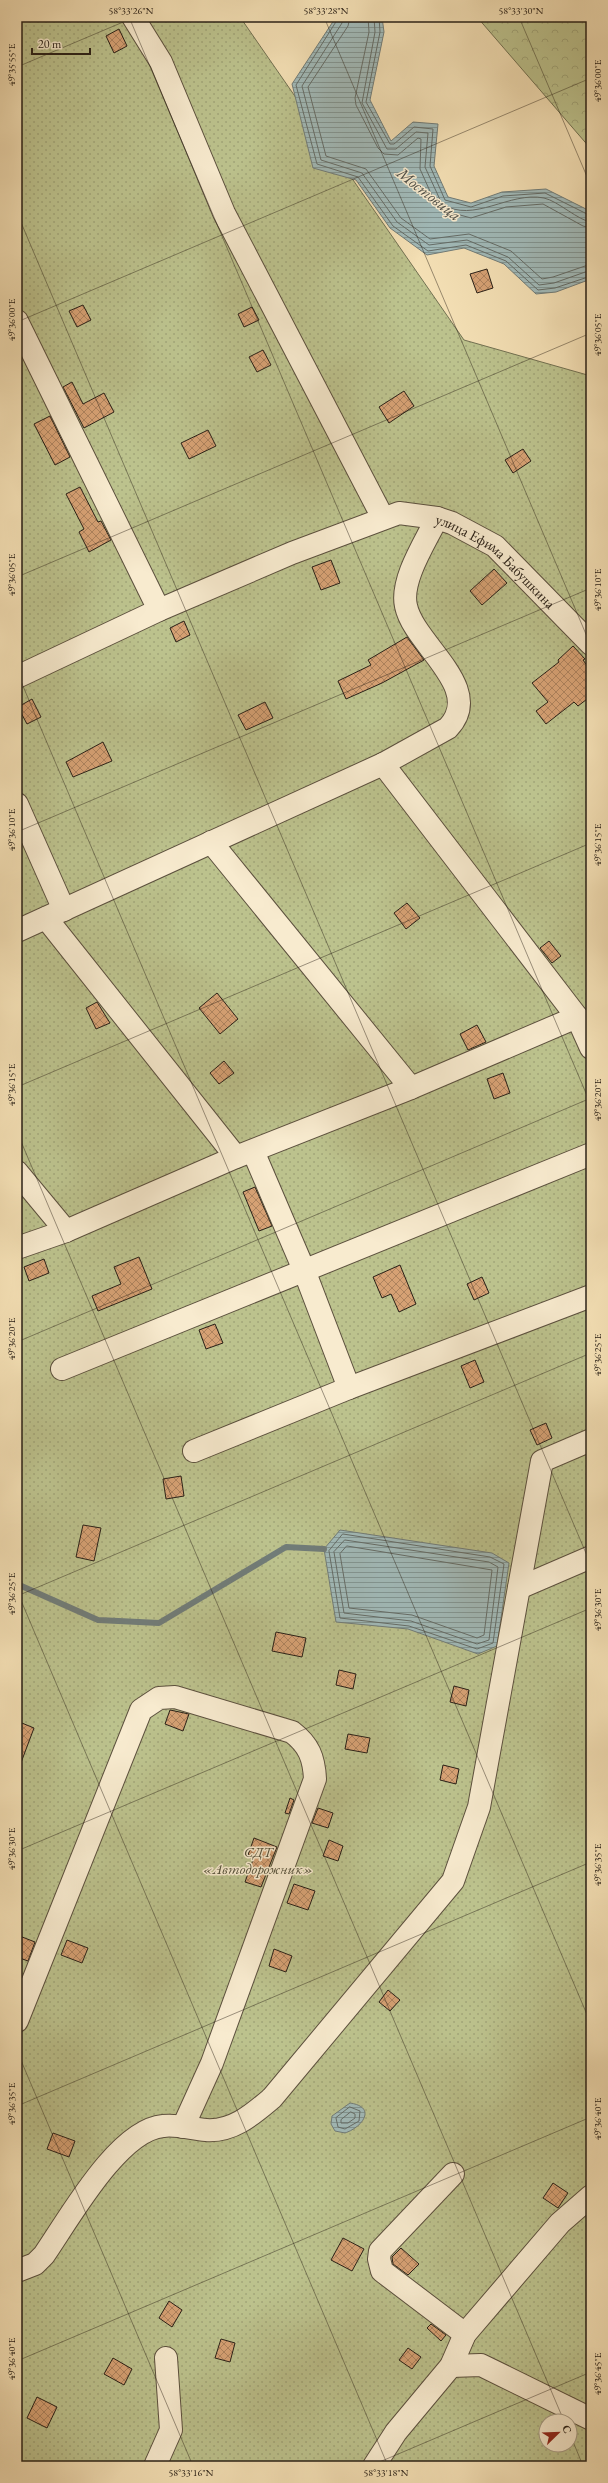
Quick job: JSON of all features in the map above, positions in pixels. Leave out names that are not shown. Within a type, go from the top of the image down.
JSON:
[{"type":"street","points":[[133,17],[161,62],[224,213],[383,518]]},
{"type":"street","points":[[17,321],[159,610]]},
{"type":"street","name":"улица Ефима Бабушкина","points":[[17,677],[159,610],[292,553],[399,513],[437,518],[452,523],[495,546],[591,644]]},
{"type":"street","points":[[17,931],[383,764],[448,728],[456,720],[460,710],[460,698],[455,685],[412,620],[406,606],[407,582],[437,518]]},
{"type":"street","points":[[383,764],[577,1017],[591,1048]]},
{"type":"street","points":[[17,804],[55,914],[245,1154],[304,1270],[349,1388]]},
{"type":"street","points":[[211,842],[411,1088]]},
{"type":"street","points":[[17,1248],[66,1231],[245,1154],[411,1088],[577,1017]]},
{"type":"street","points":[[62,1369],[591,1154]]},
{"type":"street","points":[[17,1172],[66,1231]]},
{"type":"street","points":[[194,1451],[349,1388],[591,1296]]},
{"type":"street","points":[[17,2271],[31,2266],[44,2255],[112,2158],[130,2141],[148,2131],[163,2126],[208,2130],[226,2128],[247,2120],[272,2098],[453,1881],[479,1807],[542,1460],[591,1440]]},
{"type":"street","points":[[519,1588],[591,1557]]},
{"type":"street","points":[[17,2021],[141,1710],[159,1698],[175,1697],[292,1732],[303,1740],[310,1751],[314,1764],[315,1779],[212,2063],[183,2127]]},
{"type":"street","points":[[453,2174],[380,2251],[379,2259],[382,2271],[464,2334]]},
{"type":"street","points":[[374,2466],[396,2432],[452,2366],[464,2334],[560,2223],[583,2216],[591,2196]]},
{"type":"street","points":[[155,2466],[171,2430],[166,2358]]},
{"type":"street","points":[[452,2366],[481,2365],[591,2419]]},
{"type":"green space","name":"СДТ «Автодорожник»","points":[[17,17],[240,17],[464,340],[591,376],[591,2466],[17,2466]]},
{"type":"green space","points":[[477,17],[586,17],[591,23],[591,149]]},
{"type":"water","points":[[336,17],[382,17],[384,32],[370,100],[391,141],[413,122],[438,124],[434,166],[448,197],[471,203],[502,192],[546,189],[586,209],[591,214],[591,279],[556,292],[536,294],[504,264],[464,248],[427,255],[390,228],[356,180],[313,168],[292,84]]},
{"type":"water","points":[[340,1530],[492,1553],[509,1563],[497,1646],[478,1654],[408,1629],[336,1622],[324,1549]]},
{"type":"water","points":[[350,2103],[358,2105],[363,2109],[365,2113],[362,2122],[345,2133],[335,2131],[331,2124],[332,2116]]},
{"type":"building","points":[[119,29],[127,46],[114,53],[106,36]]},
{"type":"building","points":[[487,269],[493,288],[477,293],[470,274]]},
{"type":"building","points":[[83,305],[91,320],[77,327],[69,311]]},
{"type":"building","points":[[252,307],[259,320],[244,327],[238,314]]},
{"type":"building","points":[[263,350],[271,365],[257,372],[249,357]]},
{"type":"building","points":[[72,382],[83,404],[104,393],[114,412],[84,428],[63,387]]},
{"type":"building","points":[[404,391],[414,406],[389,423],[379,407]]},
{"type":"building","points":[[50,416],[70,457],[55,465],[34,424]]},
{"type":"building","points":[[208,430],[216,446],[189,459],[181,443]]},
{"type":"building","points":[[523,449],[531,461],[513,473],[505,460]]},
{"type":"building","points":[[80,487],[98,522],[101,521],[111,540],[89,552],[79,532],[84,529],[66,494]]},
{"type":"building","points":[[331,560],[340,583],[321,590],[312,567]]},
{"type":"building","points":[[494,569],[507,583],[482,605],[470,591]]},
{"type":"building","points":[[184,621],[190,635],[176,642],[170,628]]},
{"type":"building","points":[[407,637],[424,660],[382,683],[346,699],[338,681],[371,665],[368,660]]},
{"type":"building","points":[[573,646],[585,659],[583,660],[591,671],[591,696],[578,706],[574,702],[546,724],[536,711],[548,702],[532,683],[559,662],[558,660]]},
{"type":"building","points":[[32,699],[41,717],[27,724],[18,707]]},
{"type":"building","points":[[265,702],[273,718],[246,730],[238,715]]},
{"type":"building","points":[[103,742],[112,761],[73,777],[66,762]]},
{"type":"building","points":[[407,903],[420,918],[406,929],[394,913]]},
{"type":"building","points":[[549,941],[561,956],[552,963],[540,948]]},
{"type":"building","points":[[217,993],[238,1019],[220,1034],[199,1008]]},
{"type":"building","points":[[97,1002],[110,1023],[96,1029],[86,1008]]},
{"type":"building","points":[[477,1025],[486,1042],[468,1050],[460,1034]]},
{"type":"building","points":[[224,1061],[234,1073],[219,1084],[210,1073]]},
{"type":"building","points":[[503,1073],[510,1093],[494,1099],[487,1079]]},
{"type":"building","points":[[255,1187],[272,1226],[259,1231],[243,1192]]},
{"type":"building","points":[[139,1257],[152,1289],[98,1311],[92,1296],[121,1284],[114,1267]]},
{"type":"building","points":[[44,1259],[49,1273],[29,1281],[24,1267]]},
{"type":"building","points":[[400,1265],[416,1304],[399,1312],[391,1294],[382,1298],[373,1277]]},
{"type":"building","points":[[482,1277],[489,1293],[474,1300],[467,1284]]},
{"type":"building","points":[[215,1324],[223,1343],[206,1349],[199,1330]]},
{"type":"building","points":[[475,1360],[484,1382],[470,1388],[461,1366]]},
{"type":"building","points":[[546,1423],[552,1438],[537,1445],[530,1430]]},
{"type":"building","points":[[181,1476],[184,1496],[166,1499],[163,1479]]},
{"type":"building","points":[[83,1525],[101,1528],[94,1561],[76,1557]]},
{"type":"building","points":[[276,1632],[306,1638],[302,1657],[272,1651]]},
{"type":"building","points":[[339,1670],[356,1674],[353,1689],[336,1685]]},
{"type":"building","points":[[454,1686],[469,1690],[466,1706],[450,1702]]},
{"type":"building","points":[[170,1710],[189,1714],[183,1731],[165,1724]]},
{"type":"building","points":[[17,1721],[34,1728],[19,1768],[17,1768]]},
{"type":"building","points":[[348,1734],[370,1738],[367,1753],[345,1749]]},
{"type":"building","points":[[443,1765],[459,1769],[456,1784],[440,1780]]},
{"type":"building","points":[[290,1798],[294,1800],[289,1814],[285,1813]]},
{"type":"building","points":[[318,1808],[333,1813],[328,1828],[312,1823]]},
{"type":"building","points":[[254,1838],[277,1847],[261,1887],[245,1882],[254,1857],[248,1855]]},
{"type":"building","points":[[329,1840],[343,1846],[338,1861],[323,1856]]},
{"type":"building","points":[[294,1884],[315,1891],[308,1910],[287,1903]]},
{"type":"building","points":[[17,1935],[35,1942],[28,1961],[17,1957]]},
{"type":"building","points":[[67,1940],[88,1948],[82,1963],[61,1955]]},
{"type":"building","points":[[274,1949],[292,1956],[286,1972],[269,1966]]},
{"type":"building","points":[[388,1990],[400,2000],[390,2011],[379,2002]]},
{"type":"building","points":[[53,2133],[75,2141],[69,2157],[47,2149]]},
{"type":"building","points":[[553,2183],[568,2193],[558,2208],[543,2198]]},
{"type":"building","points":[[343,2238],[364,2249],[352,2271],[331,2260]]},
{"type":"building","points":[[401,2248],[419,2264],[408,2275],[393,2264],[392,2257]]},
{"type":"building","points":[[169,2301],[182,2310],[172,2327],[159,2318]]},
{"type":"building","points":[[431,2324],[446,2335],[441,2341],[427,2328]]},
{"type":"building","points":[[221,2339],[235,2343],[230,2362],[215,2358]]},
{"type":"building","points":[[408,2348],[421,2357],[412,2369],[399,2360]]},
{"type":"building","points":[[113,2358],[132,2369],[124,2385],[104,2374]]},
{"type":"building","points":[[37,2397],[57,2407],[47,2428],[27,2418]]},
{"type":"waterway","name":"Мостовица","points":[[591,272],[591,294]]},
{"type":"waterway","points":[[17,1584],[98,1620],[159,1623],[286,1547],[324,1549]]}]
